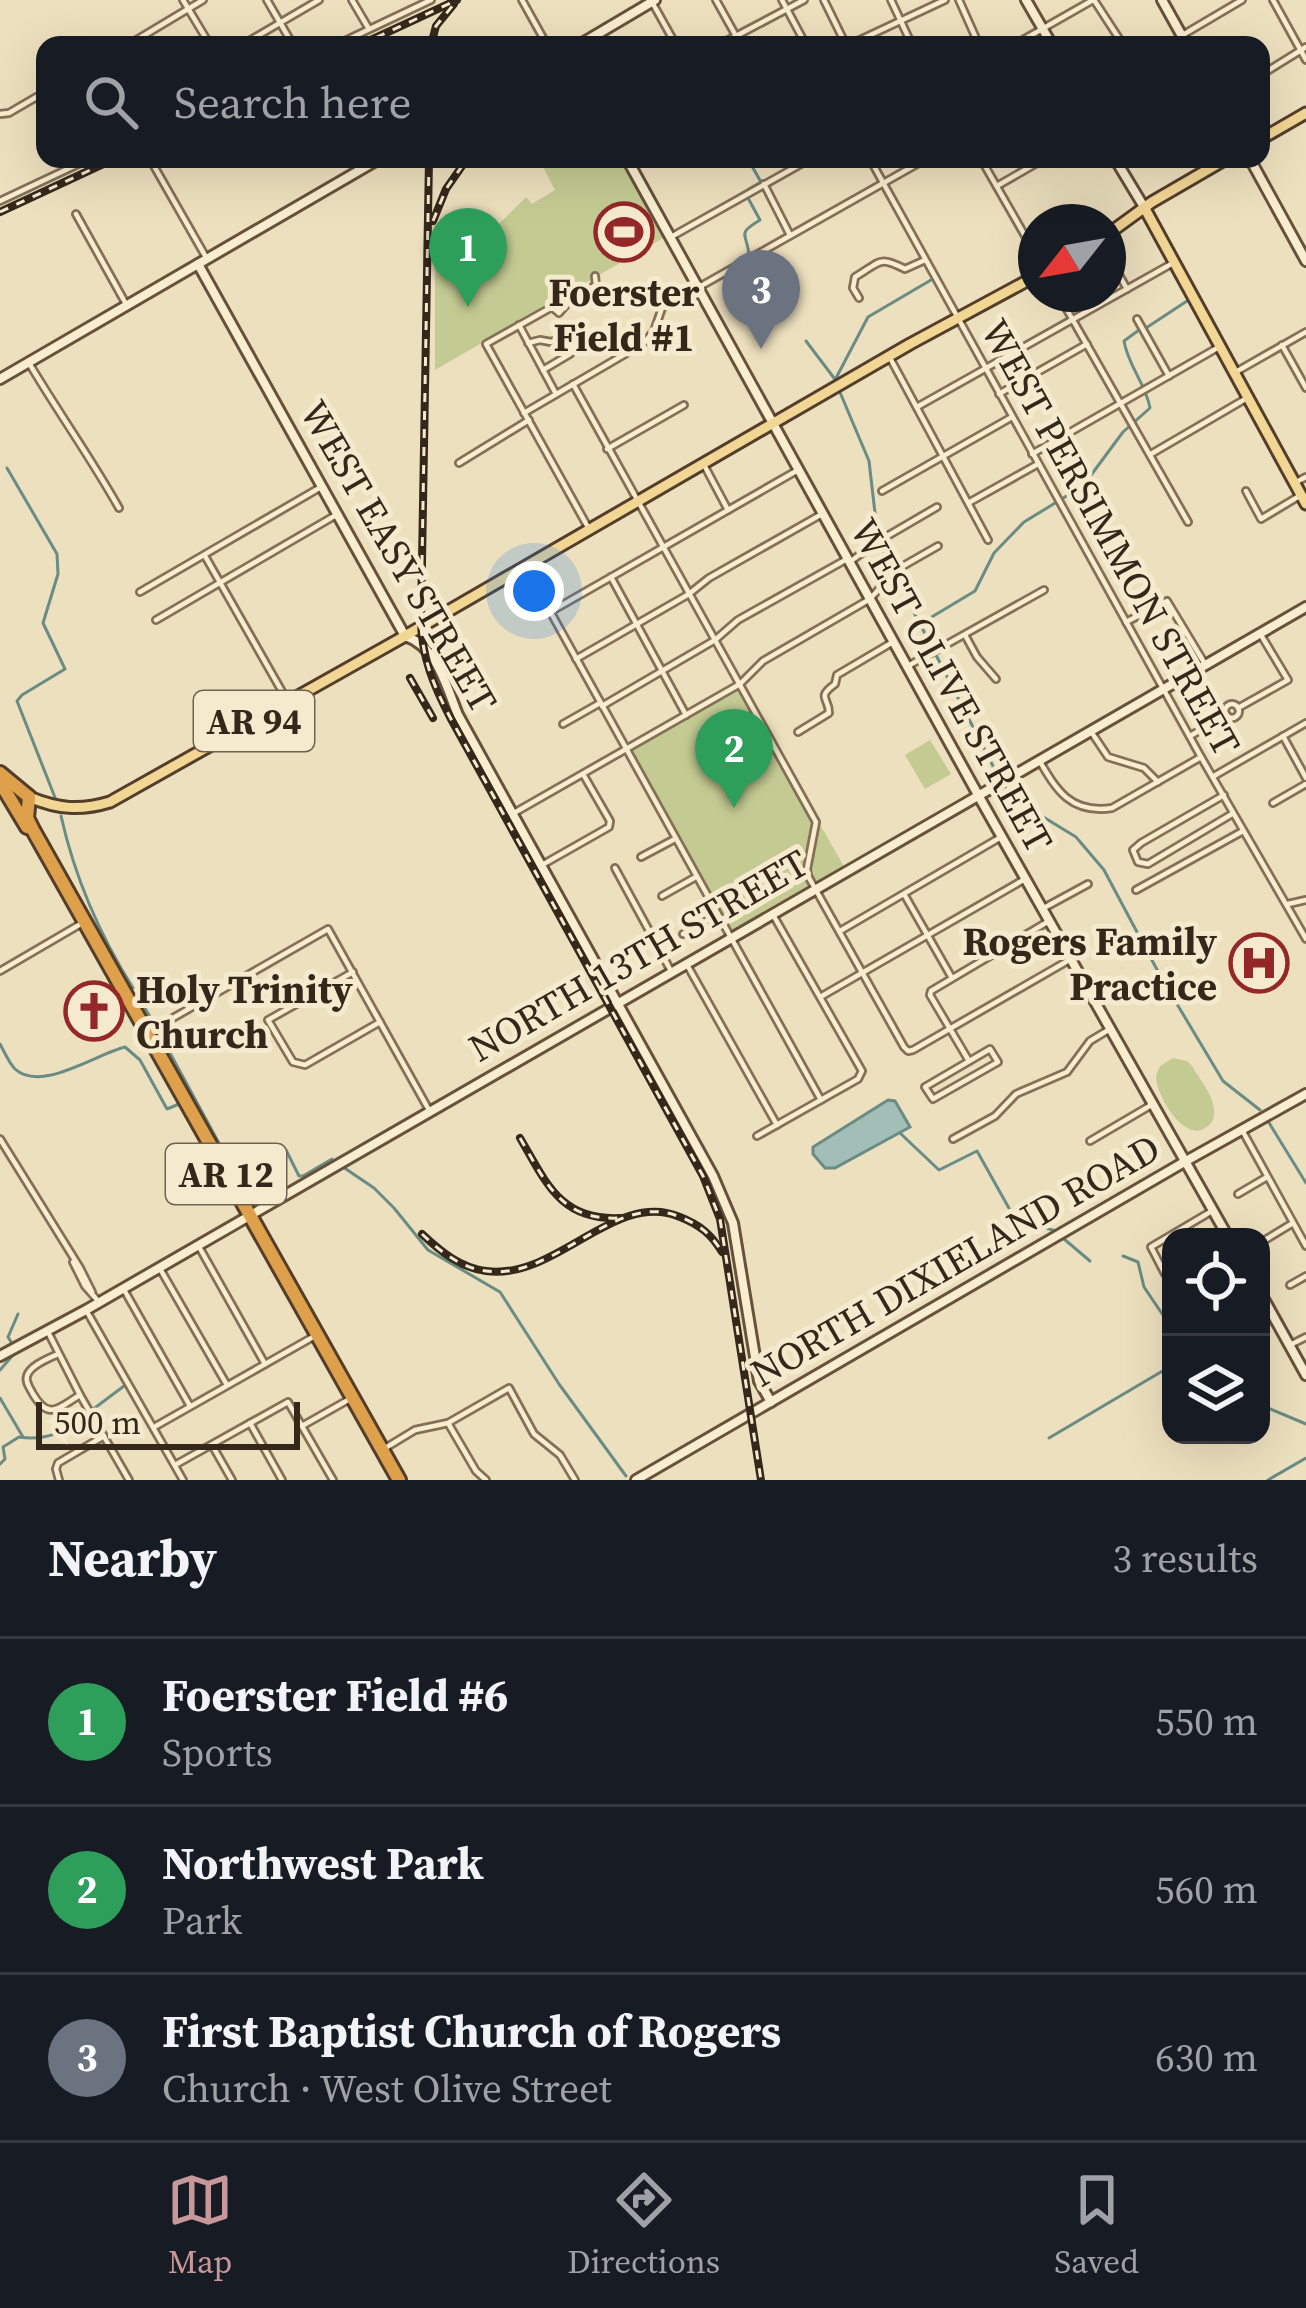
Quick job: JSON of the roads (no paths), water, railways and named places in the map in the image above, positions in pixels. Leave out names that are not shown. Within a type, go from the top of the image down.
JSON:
[{"type":"highway","points":[[0,778],[29,797]]},
{"type":"highway","points":[[0,778],[71,899]]},
{"type":"highway","points":[[23,820],[21,808],[29,797]]},
{"type":"highway","points":[[29,797],[29,824],[71,899]]},
{"type":"highway","name":"AR 12","points":[[71,899],[400,1480]]},
{"type":"main road","points":[[1026,0],[1047,36]]},
{"type":"main road","points":[[1162,0],[1182,36]]},
{"type":"main road","points":[[594,36],[653,1]]},
{"type":"main road","points":[[1270,134],[1306,113]]},
{"type":"main road","points":[[0,379],[364,168]]},
{"type":"main road","name":"WEST OLIVE STREET","points":[[634,168],[977,794],[1223,1228]]},
{"type":"main road","points":[[1120,168],[1303,500]]},
{"type":"main road","points":[[1128,220],[1210,168]]},
{"type":"main road","points":[[1255,168],[1306,261]]},
{"type":"main road","points":[[1156,199],[1153,216],[1171,257]]},
{"type":"main road","points":[[1128,220],[1151,221]]},
{"type":"main road","name":"WEST EASY STREET","points":[[203,262],[404,636],[434,658],[458,715],[727,1206],[759,1381],[771,1402]]},
{"type":"main road","name":"AR 94","points":[[57,808],[110,802],[1018,285]]},
{"type":"main road","name":"NORTH 13TH STREET","points":[[0,1356],[1306,607]]},
{"type":"main road","points":[[29,797],[57,808]]},
{"type":"main road","points":[[57,808],[39,807],[31,821],[71,899]]},
{"type":"main road","name":"NORTH DIXIELAND ROAD","points":[[636,1480],[1306,1094]]},
{"type":"main road","points":[[1270,1311],[1306,1375]]},
{"type":"street","points":[[183,0],[204,36]]},
{"type":"street","points":[[143,36],[202,0]]},
{"type":"street","points":[[266,0],[288,36]]},
{"type":"street","points":[[258,36],[319,0]]},
{"type":"street","points":[[352,0],[369,28]]},
{"type":"street","points":[[522,0],[542,36]]},
{"type":"street","points":[[716,0],[736,35],[804,0]]},
{"type":"street","points":[[782,0],[801,36]]},
{"type":"street","points":[[824,0],[842,36]]},
{"type":"street","points":[[891,0],[908,36]]},
{"type":"street","points":[[867,36],[945,0]]},
{"type":"street","points":[[959,0],[975,36]]},
{"type":"street","points":[[1029,36],[1093,0],[1117,36]]},
{"type":"street","points":[[1190,36],[1242,0]]},
{"type":"street","points":[[1273,0],[1306,60]]},
{"type":"street","points":[[355,36],[426,1]]},
{"type":"street","points":[[653,1],[671,36]]},
{"type":"street","points":[[1270,69],[1303,49]]},
{"type":"street","points":[[0,114],[36,97]]},
{"type":"street","points":[[0,201],[70,168]]},
{"type":"street","name":"WEST EASY STREET","points":[[155,168],[203,262]]},
{"type":"street","points":[[671,237],[794,168]]},
{"type":"street","name":"WEST PERSIMMON STREET","points":[[875,168],[1306,939]]},
{"type":"street","points":[[459,463],[556,394],[644,344],[662,308],[908,168]]},
{"type":"street","points":[[986,168],[1018,224]]},
{"type":"street","points":[[997,187],[1029,168]]},
{"type":"street","points":[[764,184],[790,235]]},
{"type":"street","points":[[76,214],[128,306]]},
{"type":"street","points":[[917,407],[1127,289],[1171,257]]},
{"type":"street","points":[[859,298],[852,281],[869,268],[888,260],[909,269],[925,260]]},
{"type":"street","points":[[590,529],[487,344],[552,307],[560,313],[596,285],[595,276]]},
{"type":"street","points":[[1068,312],[1188,522]]},
{"type":"street","points":[[1137,319],[1169,376]]},
{"type":"street","points":[[519,325],[556,394]]},
{"type":"street","points":[[1234,373],[1306,332]]},
{"type":"street","points":[[528,343],[564,337],[572,346],[570,354],[543,370]]},
{"type":"street","points":[[1000,394],[1087,344]]},
{"type":"street","points":[[1282,345],[1306,388]]},
{"type":"street","points":[[1032,454],[1219,347]]},
{"type":"street","points":[[889,356],[988,540]]},
{"type":"street","points":[[29,363],[119,508]]},
{"type":"street","points":[[573,384],[816,822],[807,868],[814,889],[904,1047],[913,1050],[1071,959]]},
{"type":"street","points":[[1151,454],[1247,398]]},
{"type":"street","points":[[608,449],[684,405]]},
{"type":"street","points":[[882,490],[1012,417]]},
{"type":"street","points":[[703,463],[728,510]]},
{"type":"street","points":[[969,503],[1038,464]]},
{"type":"street","points":[[550,612],[798,470]]},
{"type":"street","points":[[1293,482],[1306,474]]},
{"type":"street","points":[[140,592],[321,487]]},
{"type":"street","points":[[1246,490],[1262,519],[1303,500]]},
{"type":"street","points":[[563,724],[662,671],[715,640],[738,620],[937,507]]},
{"type":"street","points":[[576,659],[822,514]]},
{"type":"street","points":[[156,620],[336,515]]},
{"type":"street","points":[[514,813],[740,684],[763,661],[870,599],[896,570],[938,546]]},
{"type":"street","points":[[205,556],[288,702]]},
{"type":"street","points":[[525,566],[820,1100]]},
{"type":"street","points":[[611,577],[686,716]]},
{"type":"street","points":[[907,667],[1044,590]]},
{"type":"street","points":[[1126,622],[1163,601],[1171,604],[1205,664]]},
{"type":"street","points":[[1190,736],[1227,715],[1228,706],[1238,708],[1288,680],[1260,633]]},
{"type":"street","points":[[965,635],[976,657],[996,679]]},
{"type":"street","points":[[798,732],[829,713],[825,691],[835,684],[837,675],[893,642]]},
{"type":"street","points":[[1214,776],[1306,723]]},
{"type":"street","points":[[1090,730],[1108,757],[1144,768],[1158,782]]},
{"type":"street","points":[[1273,803],[1306,781],[1283,736]]},
{"type":"street","points":[[1039,760],[1064,798],[1087,807],[1112,808],[1201,757]]},
{"type":"street","points":[[542,865],[609,827],[583,774]]},
{"type":"street","points":[[1224,795],[1141,842],[1134,856],[1142,865],[1148,864],[1233,813]]},
{"type":"street","points":[[1136,890],[1243,830]]},
{"type":"street","points":[[840,931],[1001,837]]},
{"type":"street","points":[[641,857],[675,838]]},
{"type":"street","points":[[614,868],[671,971]]},
{"type":"street","points":[[662,896],[696,877]]},
{"type":"street","points":[[820,998],[1025,879]]},
{"type":"street","points":[[1042,909],[1088,884]]},
{"type":"street","points":[[904,894],[952,978]]},
{"type":"street","points":[[1286,904],[1306,900]]},
{"type":"street","points":[[758,1136],[858,1079],[862,1071],[772,912]]},
{"type":"street","points":[[683,934],[717,915]]},
{"type":"street","points":[[0,970],[84,922]]},
{"type":"street","points":[[969,1061],[931,991],[1049,922]]},
{"type":"street","points":[[147,1033],[328,929],[429,1110]]},
{"type":"street","points":[[686,963],[777,1125]]},
{"type":"street","points":[[353,972],[268,1020],[298,1065],[380,1022]]},
{"type":"street","points":[[953,1139],[995,1116],[1016,1094],[1067,1072],[1088,1043],[1110,1029]]},
{"type":"street","points":[[990,1048],[998,1062],[933,1099],[925,1087],[969,1061],[990,1048]]},
{"type":"street","points":[[1090,1141],[1153,1104]]},
{"type":"street","points":[[1242,1130],[1306,1246]]},
{"type":"street","points":[[0,1139],[99,1302]]},
{"type":"street","points":[[1238,1194],[1267,1177]]},
{"type":"street","points":[[1184,1228],[1214,1210]]},
{"type":"street","points":[[1270,1236],[1293,1223]]},
{"type":"street","points":[[1162,1242],[1150,1249],[1162,1266]]},
{"type":"street","points":[[198,1245],[265,1364]]},
{"type":"street","points":[[160,1267],[226,1385]]},
{"type":"street","points":[[1290,1286],[1306,1276]]},
{"type":"street","points":[[123,1288],[190,1406]]},
{"type":"street","points":[[86,1310],[183,1480]]},
{"type":"street","points":[[46,1330],[128,1478],[118,1480]]},
{"type":"street","points":[[153,1427],[318,1335]]},
{"type":"street","points":[[1289,1346],[1306,1337]]},
{"type":"street","points":[[58,1354],[33,1368],[27,1383],[47,1410],[80,1396]]},
{"type":"street","points":[[382,1450],[415,1430],[448,1423],[509,1388],[534,1434],[560,1455],[574,1480]]},
{"type":"street","points":[[302,1426],[353,1397]]},
{"type":"street","points":[[175,1466],[288,1402],[333,1480]]},
{"type":"street","points":[[250,1423],[282,1480]]},
{"type":"street","points":[[448,1423],[486,1480]]},
{"type":"street","points":[[59,1480],[56,1466],[62,1460],[104,1436]]},
{"type":"street","points":[[212,1445],[232,1480]]},
{"type":"water","points":[[888,1100],[895,1101],[910,1127],[835,1168],[825,1168],[813,1147]]},
{"type":"waterway","points":[[749,254],[746,231],[760,220],[748,198],[749,189],[761,182],[753,168]]},
{"type":"waterway","points":[[749,263],[781,306]]},
{"type":"waterway","points":[[835,380],[868,317],[931,280]]},
{"type":"waterway","points":[[1146,328],[1187,301]]},
{"type":"waterway","points":[[920,624],[975,591],[994,553],[1024,522],[1083,486],[1123,432],[1150,408],[1124,341],[1139,330]]},
{"type":"waterway","points":[[806,341],[834,378]]},
{"type":"waterway","points":[[839,390],[869,461],[878,539]]},
{"type":"waterway","points":[[7,468],[57,554],[58,574],[43,623],[65,669],[17,701],[56,800]]},
{"type":"waterway","points":[[880,544],[892,570]]},
{"type":"waterway","points":[[895,576],[933,649]]},
{"type":"waterway","points":[[936,655],[994,772]]},
{"type":"waterway","points":[[1001,791],[1076,837],[1104,870],[1223,1081],[1260,1110]]},
{"type":"waterway","points":[[61,816],[90,905],[133,988]]},
{"type":"waterway","points":[[136,994],[154,1023]]},
{"type":"waterway","points":[[158,1031],[227,1158],[234,1161],[276,1146],[286,1150],[299,1176],[332,1159]]},
{"type":"waterway","points":[[0,1044],[15,1069],[39,1077],[125,1047],[140,1060],[167,1109],[179,1104]]},
{"type":"waterway","points":[[1268,1121],[1306,1183]]},
{"type":"waterway","points":[[901,1134],[939,1170],[977,1151],[1015,1219],[1056,1231]]},
{"type":"waterway","points":[[343,1167],[374,1188],[428,1250],[500,1292],[626,1476]]},
{"type":"waterway","points":[[1064,1239],[1090,1261]]},
{"type":"waterway","points":[[1123,1256],[1138,1262],[1144,1287],[1162,1314]]},
{"type":"waterway","points":[[13,1345],[8,1337],[18,1314]]},
{"type":"waterway","points":[[0,1370],[13,1355]]},
{"type":"waterway","points":[[1049,1438],[1162,1371]]},
{"type":"waterway","points":[[92,1410],[124,1386]]},
{"type":"waterway","points":[[0,1398],[23,1437]]},
{"type":"waterway","points":[[1270,1409],[1306,1424]]},
{"type":"waterway","points":[[0,1464],[5,1459],[3,1447],[19,1437],[47,1436],[89,1416]]},
{"type":"waterway","points":[[1268,1480],[1306,1458]]},
{"type":"railway","points":[[379,36],[457,0]]},
{"type":"railway","points":[[433,36],[454,4]]},
{"type":"railway","points":[[0,212],[95,168]]},
{"type":"railway","points":[[429,168],[421,619],[426,658],[451,719],[703,1176],[720,1219],[761,1480]]},
{"type":"railway","points":[[433,221],[461,168]]},
{"type":"railway","points":[[410,678],[433,718]]},
{"type":"railway","points":[[520,1138],[547,1183],[569,1206],[583,1213],[620,1218]]},
{"type":"railway","points":[[422,1234],[468,1266],[512,1270],[537,1263],[609,1224],[656,1212],[693,1223],[722,1252]]},
{"type":"place","name":"Foerster Field #1","points":[[624,232]]},
{"type":"place","name":"Foerster Field #6","points":[[468,307]]},
{"type":"place","name":"First Baptist Church of Rogers","points":[[761,349]]},
{"type":"place","name":"Northwest Park","points":[[734,808]]},
{"type":"place","name":"Rogers Family Practice","points":[[1259,963]]},
{"type":"place","name":"Holy Trinity Church","points":[[94,1011]]}]
